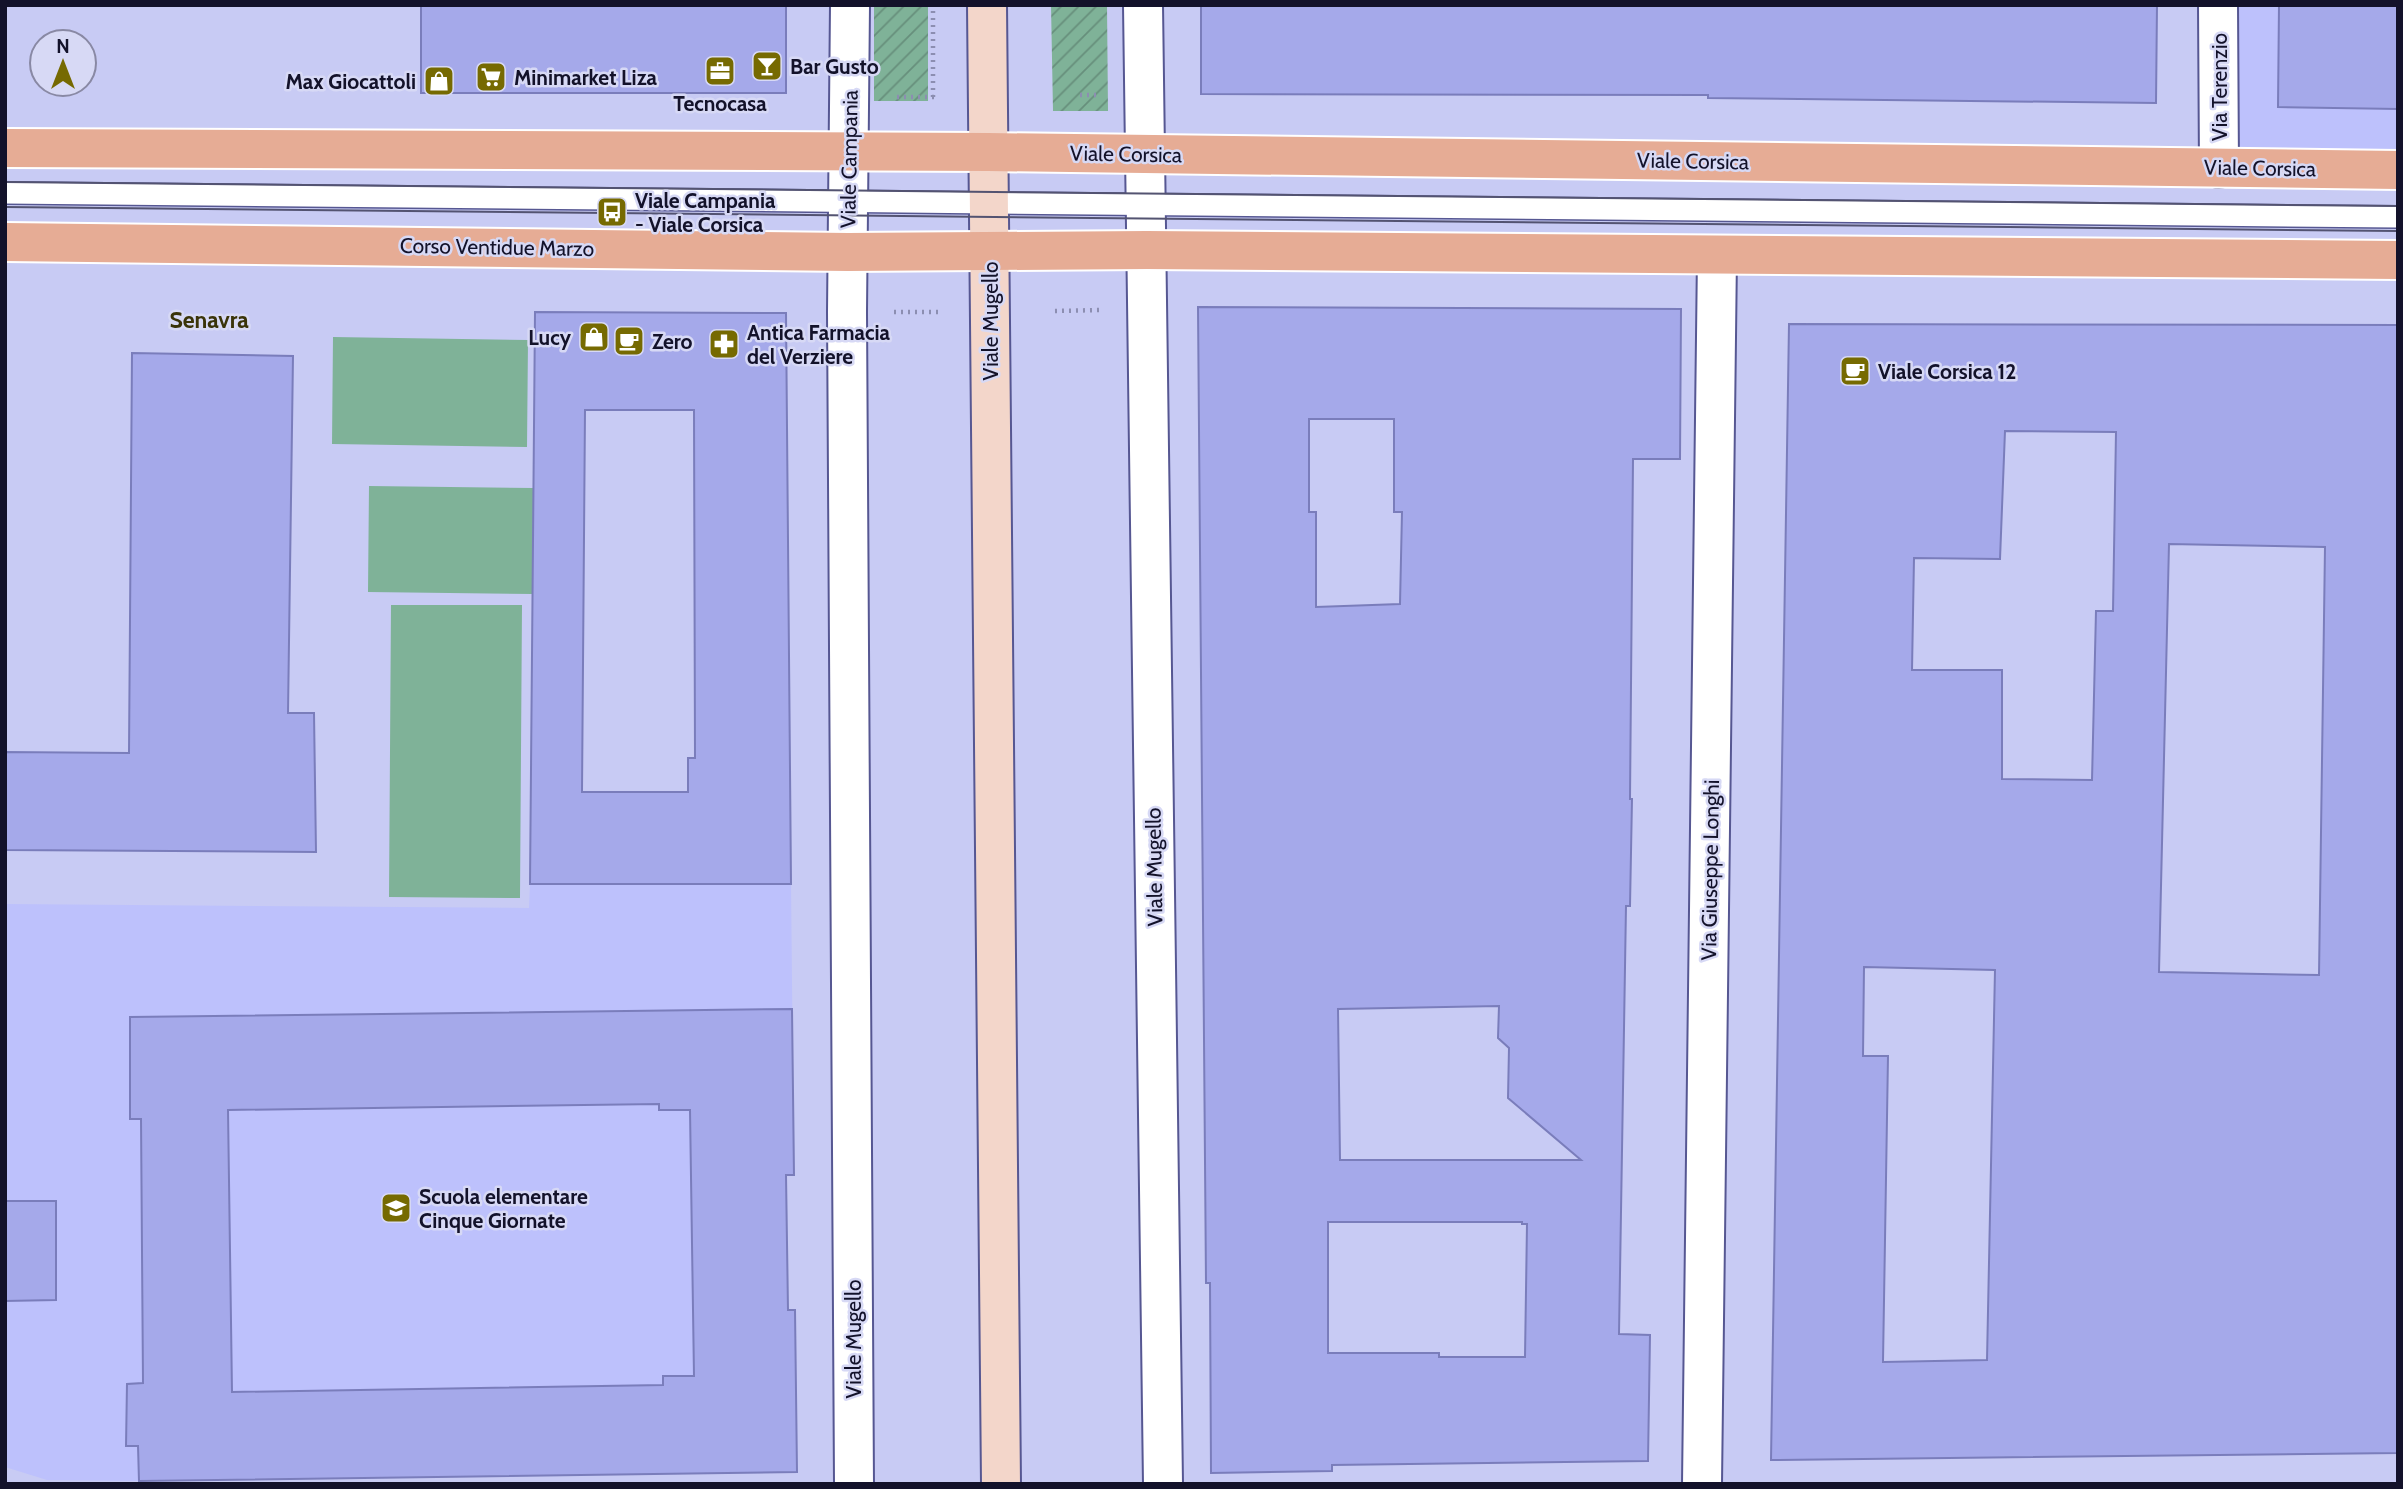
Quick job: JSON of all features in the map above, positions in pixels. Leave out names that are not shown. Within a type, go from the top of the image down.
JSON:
[{"type":"main road","points":[[987,5],[989,251],[2398,260]]},
{"type":"main road","points":[[5,148],[988,152]]},
{"type":"main road","name":"Viale Corsica","points":[[988,152],[2398,170]]},
{"type":"main road","name":"Corso Ventidue Marzo","points":[[5,242],[848,252],[989,251]]},
{"type":"main road","name":"Viale Mugello","points":[[989,251],[1001,1484]]},
{"type":"street","name":"Viale Campania","points":[[847,313],[850,5]]},
{"type":"street","points":[[1143,5],[1147,250]]},
{"type":"street","name":"Via Terenzio","points":[[2218,5],[2220,168]]},
{"type":"street","name":"Viale Mugello","points":[[1147,250],[1163,1484]]},
{"type":"street","name":"Via Giuseppe Longhi","points":[[1702,1484],[1717,255]]},
{"type":"street","name":"Viale Mugello","points":[[847,313],[854,1484]]},
{"type":"lane","points":[[5,193],[2398,218]]},
{"type":"path","points":[[886,97],[935,97],[933,5]]},
{"type":"path","points":[[1055,311],[1108,310]]},
{"type":"path","points":[[889,312],[943,312]]},
{"type":"shaded area","points":[[2229,5],[2398,5],[2398,160],[2228,158]]},
{"type":"shaded area","name":"Scuola elementare Cinque Giornate","points":[[530,884],[791,884],[794,1175],[786,1175],[788,1310],[795,1310],[797,1472],[139,1481],[47,1480],[5,1467],[5,904],[529,908]]},
{"type":"green space","points":[[874,5],[928,5],[928,101],[874,101]]},
{"type":"green space","points":[[1051,5],[1107,5],[1108,111],[1053,111]]},
{"type":"green space","points":[[333,337],[528,340],[527,447],[332,444]]},
{"type":"green space","points":[[369,486],[533,488],[533,594],[368,592]]},
{"type":"green space","points":[[391,605],[522,605],[520,898],[389,897]]},
{"type":"building","points":[[421,5],[786,5],[786,93],[421,93]]},
{"type":"building","points":[[1201,5],[2157,5],[2156,103],[1708,98],[1708,95],[1201,94]]},
{"type":"building","points":[[2279,5],[2398,5],[2398,109],[2278,107]]},
{"type":"building","points":[[1198,307],[1681,309],[1680,459],[1633,459],[1632,799],[1630,906],[1626,906],[1619,1334],[1650,1335],[1648,1461],[1332,1465],[1332,1471],[1211,1473],[1210,1283],[1206,1283]],"holes":[[[1309,419],[1394,419],[1394,512],[1402,512],[1400,604],[1316,607],[1316,512],[1309,512]],[[1499,1006],[1498,1038],[1509,1048],[1508,1098],[1581,1160],[1340,1160],[1338,1009]],[[1328,1222],[1527,1224],[1525,1357],[1439,1357],[1439,1353],[1328,1353]]]},
{"type":"building","points":[[535,312],[786,313],[791,884],[530,884]],"holes":[[[585,410],[694,410],[695,758],[688,758],[688,792],[582,792]]]},
{"type":"building","points":[[1789,324],[2398,325],[2398,1453],[1771,1460]],"holes":[[[2005,431],[2116,432],[2113,611],[2096,611],[2092,780],[2002,779],[2002,670],[1912,670],[1914,558],[2000,559]],[[2169,544],[2325,547],[2319,975],[2159,972]],[[1864,967],[1995,970],[1987,1360],[1883,1362],[1888,1056],[1863,1056]]]},
{"type":"building","points":[[132,353],[293,356],[288,713],[314,713],[316,852],[5,850],[5,752],[129,753]]},
{"type":"building","points":[[792,1009],[794,1175],[786,1175],[788,1310],[795,1310],[797,1472],[139,1481],[138,1446],[126,1446],[127,1384],[143,1383],[141,1119],[130,1119],[130,1017]],"holes":[[[659,1104],[659,1110],[690,1110],[694,1376],[663,1376],[663,1385],[232,1392],[228,1110]]]},
{"type":"building","points":[[5,1201],[56,1201],[56,1300],[5,1301]]},
{"type":"tram line","points":[[5,182],[2398,206]]},
{"type":"tram line","points":[[5,207],[2398,231]]},
{"type":"place","name":"Bar Gusto","points":[[767,66]]},
{"type":"place","name":"Tecnocasa","points":[[720,71]]},
{"type":"place","name":"Minimarket Liza","points":[[491,77]]},
{"type":"place","name":"Max Giocattoli","points":[[439,81]]},
{"type":"place","name":"Viale Campania - Viale Corsica","points":[[612,212]]},
{"type":"place","name":"Lucy","points":[[594,337]]},
{"type":"place","name":"Zero","points":[[629,341]]},
{"type":"place","name":"Antica Farmacia del Verziere","points":[[724,344]]},
{"type":"place","name":"Viale Corsica 12","points":[[1855,371]]},
{"type":"place","name":"Scuola elementare Cinque Giornate","points":[[396,1208]]},
{"type":"district","name":"Senavra","points":[[209,320]]}]
